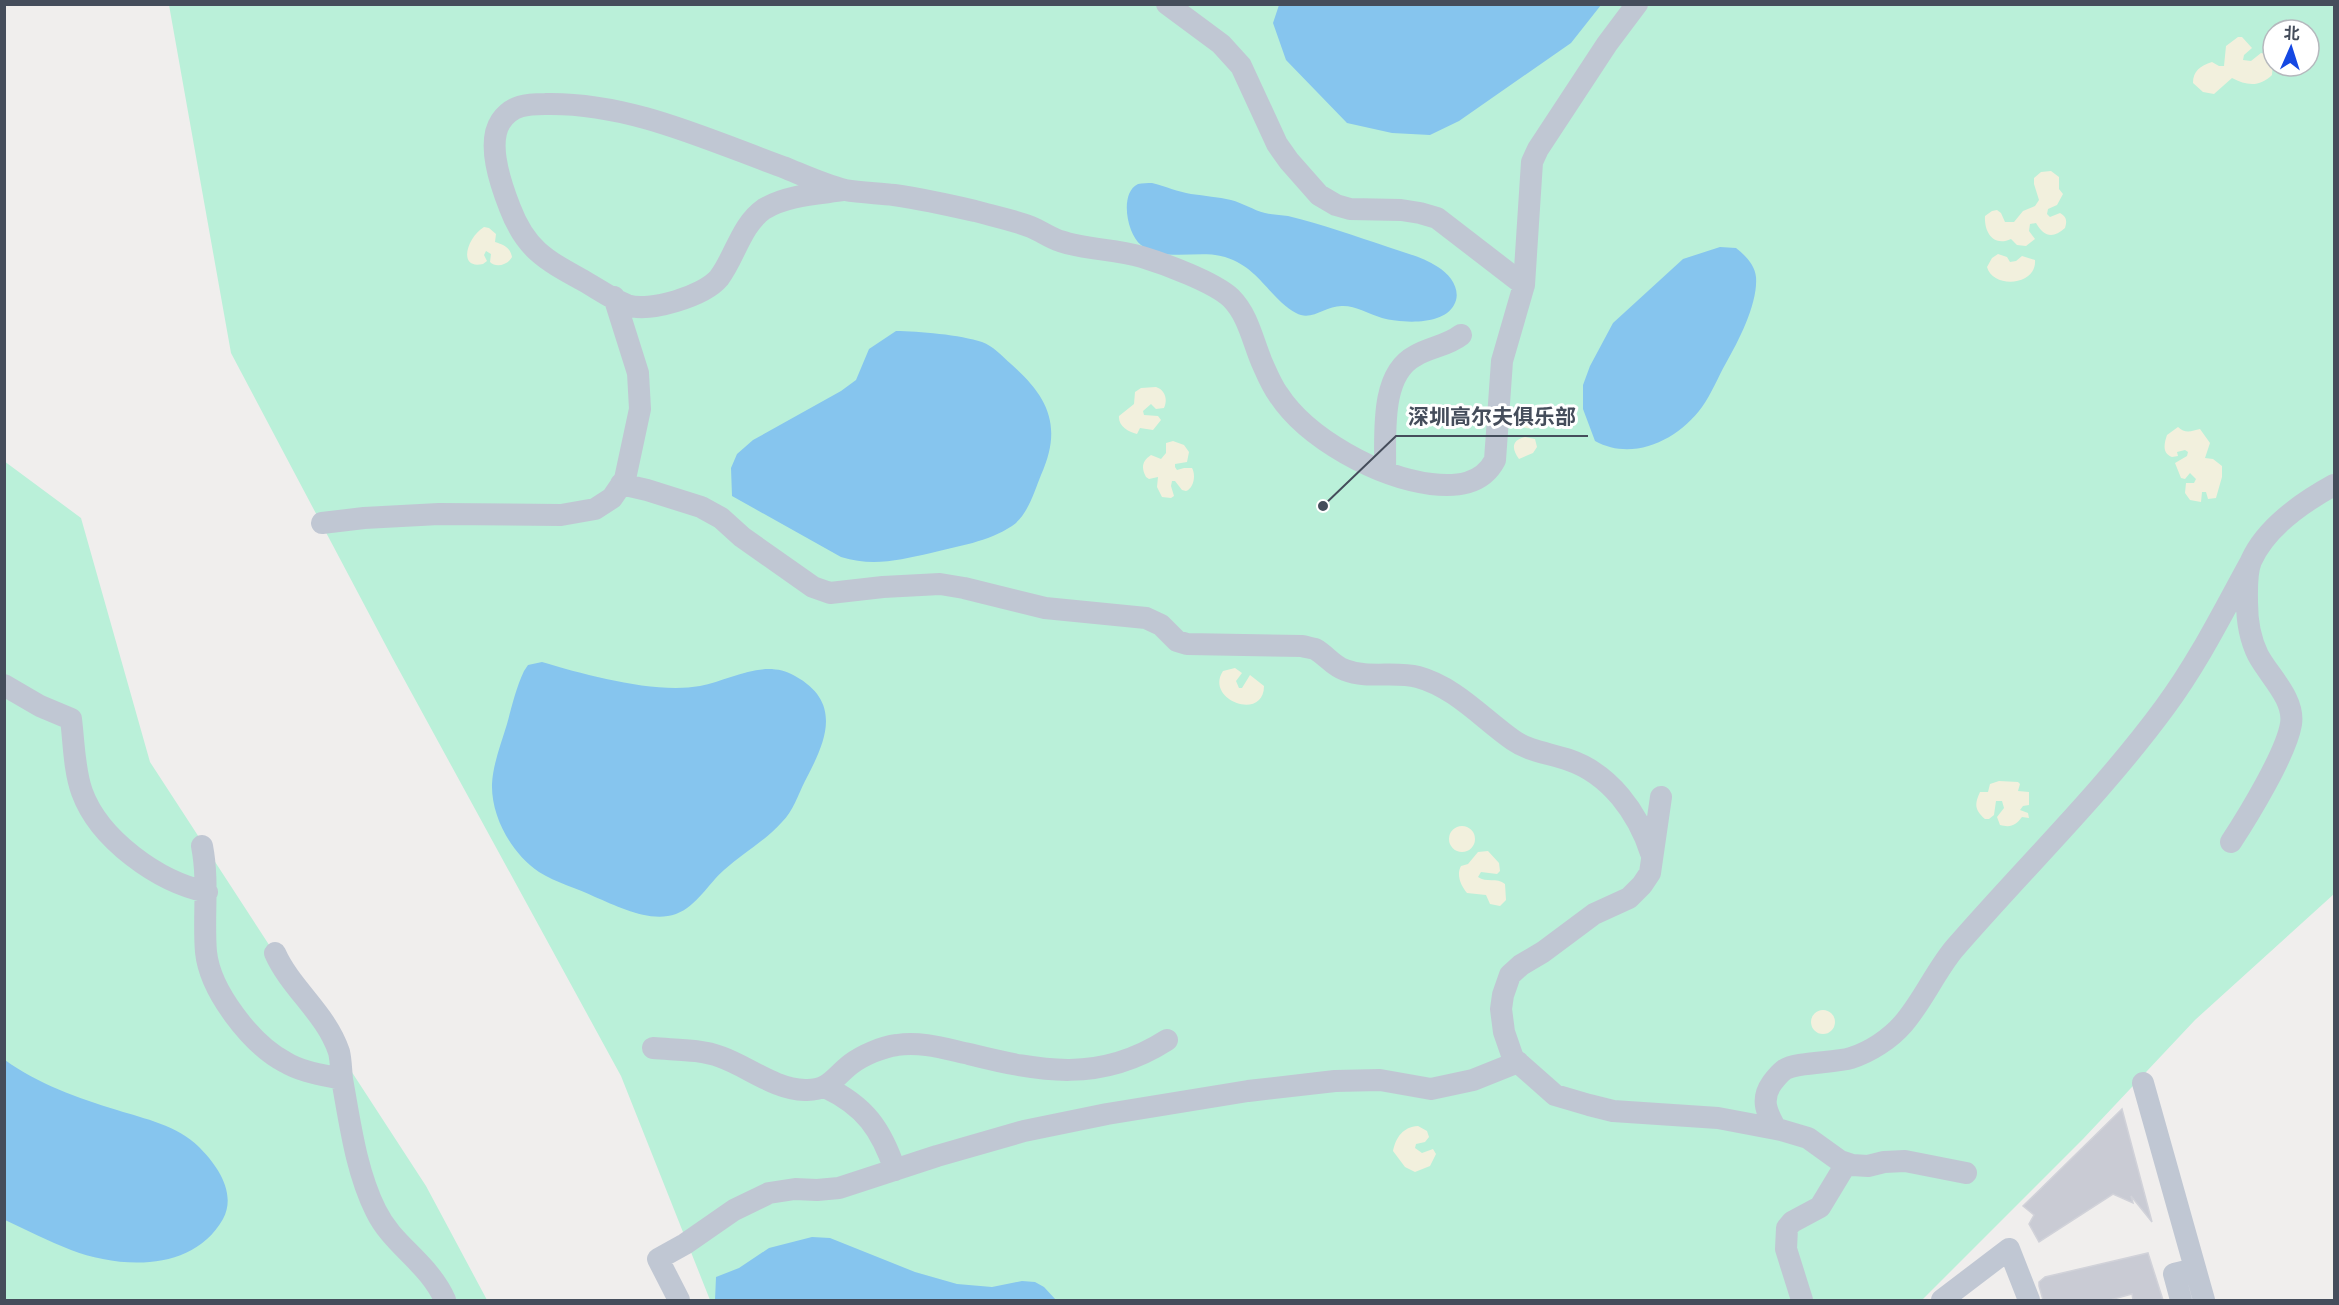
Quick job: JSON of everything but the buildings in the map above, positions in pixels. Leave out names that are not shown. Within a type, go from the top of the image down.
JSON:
[{"type":"street","points":[[1167,4],[1221,44],[1241,66],[1277,144],[1319,195],[1336,205],[1350,209],[1401,210],[1437,218],[1524,285]]},
{"type":"street","points":[[844,190],[786,200],[763,210],[740,238],[717,280],[703,291],[654,306],[631,306],[548,260],[531,248],[523,237],[500,181],[496,156],[498,125],[504,116],[517,106],[530,104],[581,104],[627,113],[674,127],[844,190],[900,196],[974,211],[1024,225],[1059,241],[1143,257],[1216,287],[1233,300],[1246,320],[1278,395],[1316,434],[1340,452],[1415,482],[1468,484],[1491,469],[1495,460],[1502,362],[1524,285],[1532,162],[1538,149],[1607,44],[1637,4]]},
{"type":"street","points":[[322,523],[439,514],[571,514],[595,509],[612,498],[625,479],[640,409],[638,373],[614,297]]},
{"type":"street","points":[[1385,471],[1387,407],[1395,377],[1412,357],[1427,349],[1452,342],[1461,335]]},
{"type":"street","points":[[621,484],[701,507],[721,518],[759,550],[813,587],[830,593],[940,584],[1036,606],[1146,618],[1161,625],[1177,641],[1187,644],[1302,646],[1315,649],[1331,663],[1346,671],[1417,677],[1440,685],[1512,740],[1530,750],[1576,762],[1611,787],[1625,801],[1651,853]]},
{"type":"street","points":[[1776,1129],[1765,1101],[1767,1090],[1775,1080],[1785,1069],[1852,1058],[1871,1049],[1901,1026],[1952,952],[2015,879],[2075,816],[2164,708],[2210,639],[2259,546],[2282,521],[2333,486]]},
{"type":"street","points":[[2231,842],[2271,771],[2291,723],[2287,701],[2258,654],[2250,632],[2247,592],[2250,563]]},
{"type":"street","points":[[4,686],[39,706],[71,719],[82,792],[99,825],[137,860],[166,877],[207,892]]},
{"type":"street","points":[[1661,797],[1651,853],[1650,873],[1642,885],[1629,898],[1594,914],[1510,975],[1504,989],[1501,1009],[1504,1032],[1513,1058],[1555,1095],[1589,1105],[1613,1111],[1718,1118],[1776,1129],[1808,1138],[1846,1164],[1868,1166],[1884,1162],[1905,1161],[1966,1173]]},
{"type":"street","points":[[202,846],[207,892],[206,955],[218,990],[229,1008],[262,1045],[286,1064],[342,1078]]},
{"type":"street","points":[[274,953],[286,975],[320,1016],[339,1052],[357,1159],[374,1206],[387,1229],[437,1283],[445,1300]]},
{"type":"street","points":[[653,1047],[719,1056],[787,1087],[806,1090],[825,1087],[840,1077],[850,1065],[871,1053],[896,1045],[932,1046],[1055,1071],[1078,1071],[1122,1063],[1146,1053],[1167,1040]]},
{"type":"street","points":[[679,1300],[658,1259],[685,1244],[734,1210],[768,1193],[795,1189],[839,1188],[1024,1131],[1107,1114],[1248,1091],[1335,1081],[1380,1080],[1431,1089],[1473,1080],[1518,1062]]},
{"type":"street","points":[[2143,1083],[2204,1300]]},
{"type":"street","points":[[825,1087],[858,1106],[887,1147],[895,1170]]},
{"type":"street","points":[[1802,1300],[1786,1248],[1787,1228],[1792,1222],[1820,1207],[1846,1164]]},
{"type":"street","points":[[1942,1300],[2009,1248],[2029,1300]]},
{"type":"street","points":[[2181,1300],[2174,1274],[2195,1269]]},
{"type":"green space","points":[[169,5],[2334,5],[2334,894],[2195,1020],[2083,1139],[1922,1300],[710,1300],[621,1076],[393,659],[231,353]]},
{"type":"green space","points":[[4,461],[81,518],[150,762],[426,1186],[487,1300],[5,1300]]},
{"type":"sand","points":[[2238,37],[2242,37],[2252,48],[2244,55],[2243,60],[2251,61],[2261,53],[2261,78],[2268,78],[2263,82],[2253,84],[2232,78],[2214,94],[2203,92],[2193,83],[2196,72],[2212,62],[2224,66],[2226,46]]},
{"type":"sand","points":[[2051,171],[2059,177],[2059,189],[2063,194],[2057,205],[2048,209],[2047,214],[2050,217],[2060,213],[2064,216],[2065,228],[2057,234],[2049,235],[2042,231],[2036,223],[2030,224],[2029,231],[2035,239],[2026,246],[2017,245],[2011,239],[2000,241],[1991,237],[1986,228],[1985,216],[1997,210],[2005,222],[2014,222],[2023,211],[2035,206],[2039,200],[2034,178],[2041,172]]},
{"type":"sand","points":[[484,227],[496,234],[495,242],[504,245],[510,251],[512,257],[505,264],[490,262],[491,254],[486,251],[484,255],[487,261],[483,264],[475,265],[467,258],[469,245]]},
{"type":"sand","points":[[1998,254],[2007,257],[2010,262],[2022,256],[2035,260],[2034,269],[2029,275],[2014,282],[1997,279],[1987,267],[1992,258]]},
{"type":"sand","points":[[1156,387],[1165,395],[1164,408],[1156,409],[1151,404],[1143,411],[1144,415],[1158,416],[1161,420],[1153,430],[1140,428],[1137,434],[1127,430],[1120,423],[1119,416],[1134,404],[1135,392],[1141,388]]},
{"type":"sand","points":[[1524,407],[1538,410],[1545,421],[1532,428],[1518,425],[1517,413]]},
{"type":"sand","points":[[2178,427],[2186,431],[2200,429],[2210,443],[2205,458],[2213,459],[2222,466],[2222,477],[2216,498],[2208,499],[2206,492],[2202,492],[2201,502],[2190,500],[2185,493],[2186,483],[2194,483],[2196,479],[2190,473],[2185,479],[2181,478],[2175,463],[2187,456],[2188,452],[2185,450],[2177,452],[2178,456],[2172,457],[2165,448],[2167,435]]},
{"type":"sand","points":[[1525,437],[1535,439],[1537,447],[1533,453],[1519,459],[1514,445],[1517,440]]},
{"type":"sand","points":[[1173,441],[1184,445],[1189,452],[1187,462],[1175,464],[1175,467],[1177,470],[1192,468],[1194,481],[1186,491],[1172,481],[1174,496],[1162,497],[1157,487],[1158,477],[1149,479],[1146,477],[1143,465],[1151,455],[1161,459],[1166,453],[1166,443]]},
{"type":"sand","points":[[1235,668],[1242,673],[1236,681],[1239,688],[1242,688],[1250,675],[1264,686],[1261,697],[1255,703],[1246,705],[1236,703],[1221,691],[1219,681],[1223,671]]},
{"type":"sand","points":[[1999,781],[2018,782],[2020,784],[2018,791],[2029,792],[2029,805],[2023,806],[2020,810],[2028,813],[2029,818],[2022,817],[2010,826],[2000,825],[1997,817],[2004,808],[2002,801],[1996,801],[1994,815],[1989,819],[1985,819],[1979,813],[1976,804],[1980,792],[1988,792],[1990,784]]},
{"type":"sand","points":[[1462,826],[1471,830],[1475,839],[1471,848],[1462,852],[1453,848],[1449,839],[1453,830]]},
{"type":"sand","points":[[1488,851],[1499,863],[1500,871],[1497,874],[1481,872],[1478,877],[1505,884],[1506,900],[1500,906],[1490,904],[1486,895],[1467,893],[1460,880],[1461,866],[1468,864],[1478,852]]},
{"type":"sand","points":[[1823,1010],[1832,1013],[1835,1022],[1832,1031],[1823,1034],[1814,1031],[1811,1022],[1814,1013]]},
{"type":"sand","points":[[1418,1126],[1427,1131],[1429,1137],[1425,1142],[1416,1144],[1415,1148],[1422,1153],[1433,1149],[1436,1154],[1430,1166],[1415,1172],[1405,1167],[1393,1151],[1401,1134],[1408,1128]]},
{"type":"water","points":[[1279,4],[1601,5],[1571,43],[1459,121],[1430,135],[1392,133],[1347,123],[1286,60],[1273,23]]},
{"type":"water","points":[[1152,183],[1186,193],[1231,200],[1265,213],[1288,216],[1351,234],[1420,258],[1447,274],[1456,289],[1456,300],[1449,312],[1441,317],[1410,322],[1390,320],[1353,307],[1343,306],[1308,316],[1296,313],[1278,299],[1247,268],[1237,262],[1215,255],[1171,255],[1150,250],[1141,245],[1136,240],[1129,223],[1128,196],[1138,184]]},
{"type":"water","points":[[1720,247],[1736,248],[1746,257],[1755,273],[1756,287],[1751,310],[1742,333],[1706,402],[1680,429],[1654,444],[1624,449],[1595,441],[1583,409],[1583,385],[1590,366],[1613,323],[1683,259]]},
{"type":"water","points":[[896,331],[963,337],[982,342],[994,349],[1024,376],[1043,401],[1051,427],[1051,442],[1048,458],[1030,503],[1012,526],[983,540],[962,546],[897,560],[864,562],[841,557],[732,496],[731,468],[737,454],[753,440],[841,391],[856,380],[869,349]]},
{"type":"water","points":[[542,662],[620,682],[682,688],[700,686],[759,670],[783,671],[795,676],[820,698],[825,711],[824,738],[792,808],[775,829],[724,870],[690,906],[676,914],[666,916],[656,917],[635,913],[539,872],[512,845],[499,822],[492,784],[496,762],[516,690],[524,671],[528,665]]},
{"type":"water","points":[[5,1060],[59,1090],[171,1128],[190,1139],[218,1171],[228,1199],[223,1219],[210,1236],[194,1249],[175,1257],[133,1263],[112,1261],[71,1250],[5,1220]]},
{"type":"water","points":[[812,1237],[830,1238],[915,1272],[957,1284],[992,1287],[1022,1281],[1035,1282],[1044,1287],[1056,1300],[715,1300],[716,1277],[739,1268],[769,1248]]},
{"type":"place","name":"深圳高尔夫俱乐部","points":[[1323,506]]}]
